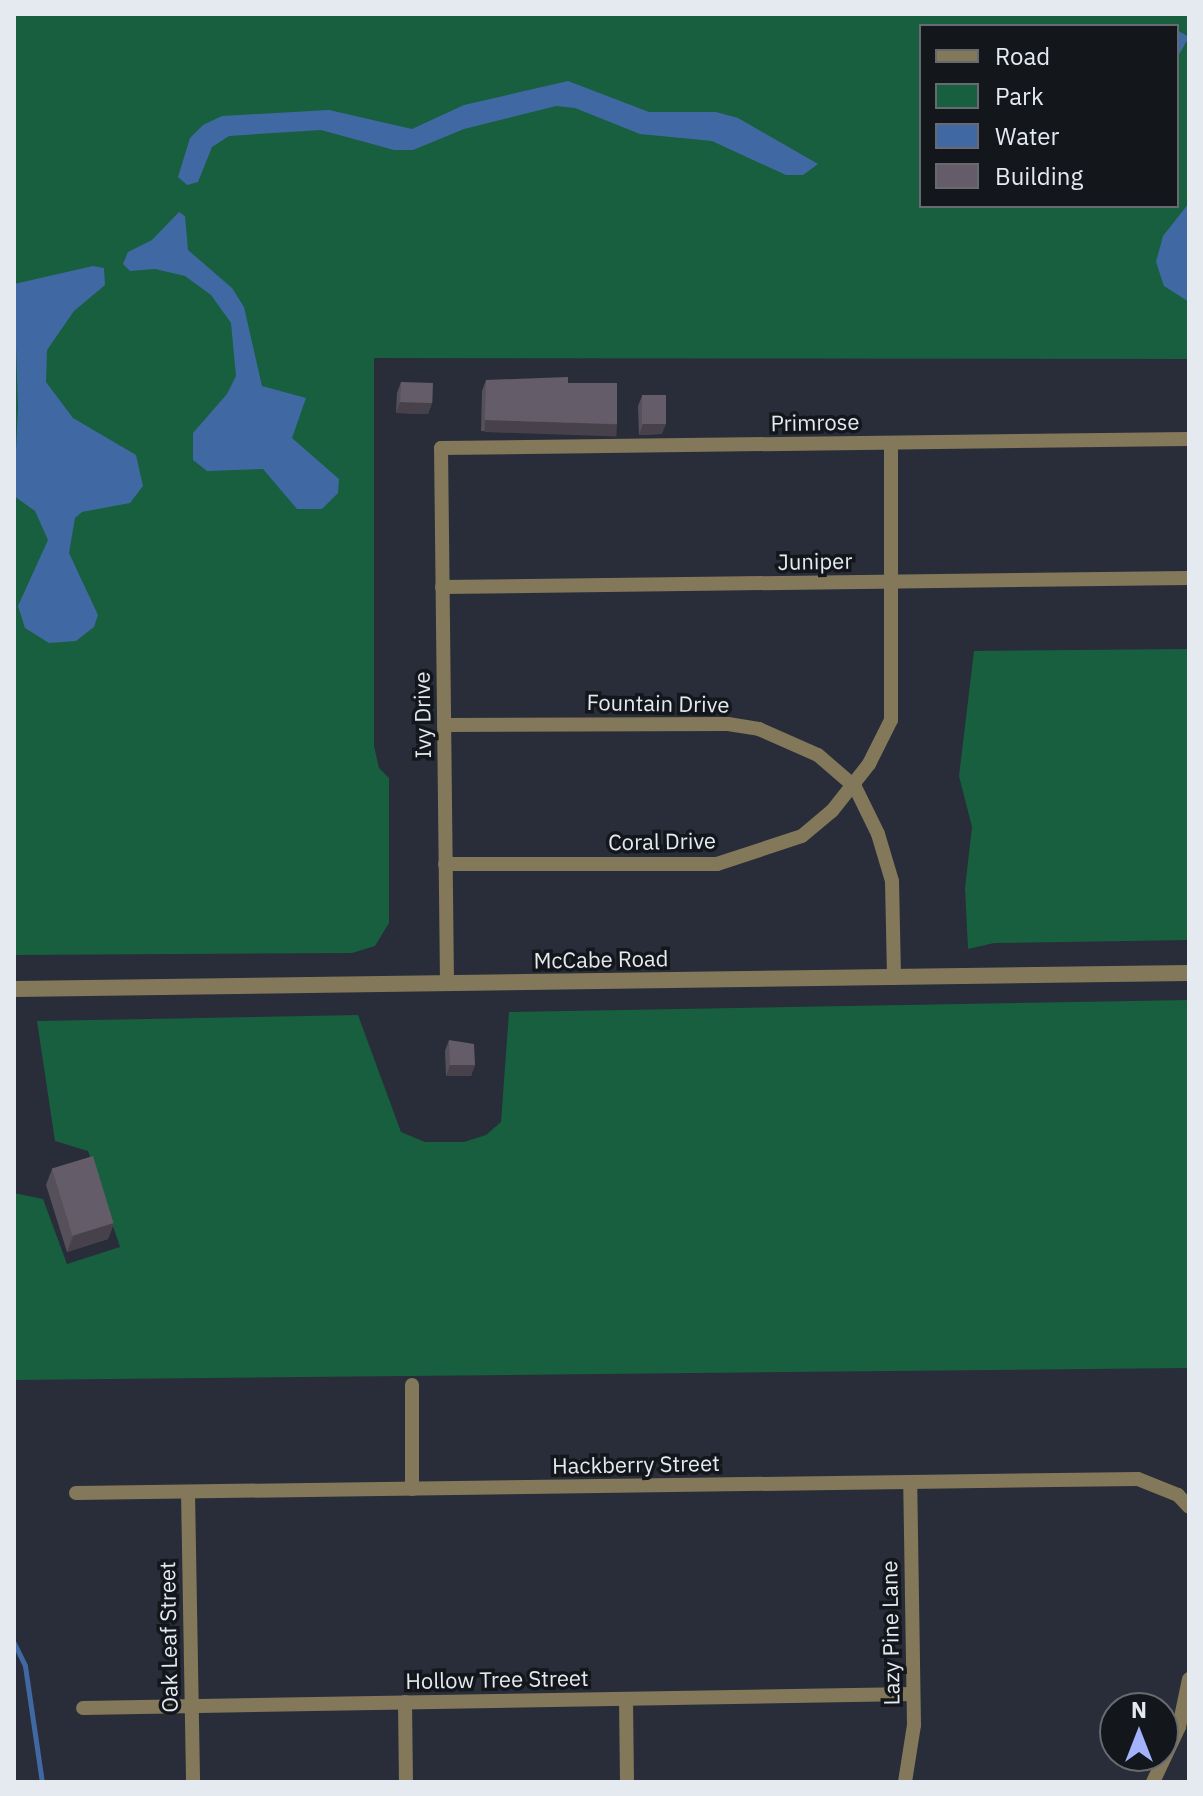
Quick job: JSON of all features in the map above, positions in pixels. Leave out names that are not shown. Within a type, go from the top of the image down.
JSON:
[{"type":"street","name":"Primrose","points":[[441,448],[1189,439]]},
{"type":"street","name":"Coral Drive","points":[[445,864],[717,864],[802,836],[855,787],[891,720],[891,443]]},
{"type":"street","name":"Ivy Drive","points":[[441,448],[447,982]]},
{"type":"street","name":"Juniper","points":[[442,587],[1189,578]]},
{"type":"street","name":"Fountain Drive","points":[[444,725],[728,724],[789,740],[818,755],[855,787]]},
{"type":"street","points":[[855,787],[878,834],[892,881],[894,978]]},
{"type":"street","name":"McCabe Road","points":[[14,989],[1189,973]]},
{"type":"street","points":[[412,1385],[412,1489]]},
{"type":"street","name":"Hackberry Street","points":[[76,1493],[1138,1479],[1178,1495],[1189,1507]]},
{"type":"street","name":"Lazy Pine Lane","points":[[905,1782],[914,1725],[910,1482]]},
{"type":"street","name":"Oak Leaf Street","points":[[188,1492],[193,1782]]},
{"type":"street","points":[[1153,1782],[1179,1727],[1189,1679]]},
{"type":"street","name":"Hollow Tree Street","points":[[83,1708],[913,1694]]},
{"type":"street","points":[[626,1699],[627,1782]]},
{"type":"street","points":[[405,1702],[406,1782]]},
{"type":"green space","points":[[14,14],[1189,14],[1189,359],[374,358],[374,746],[379,768],[389,778],[389,923],[375,946],[352,953],[14,955]]},
{"type":"green space","points":[[1189,649],[1189,940],[994,943],[968,949],[965,888],[972,827],[959,776],[974,651]]},
{"type":"green space","points":[[1189,1000],[1189,1368],[14,1380],[14,1193],[43,1199],[67,1264],[120,1247],[88,1151],[55,1141],[37,1021],[358,1015],[401,1132],[425,1142],[464,1142],[486,1135],[501,1122],[509,1012]]},
{"type":"water","points":[[1179,31],[1189,37],[1179,55]]},
{"type":"water","points":[[568,81],[649,112],[716,112],[738,118],[818,164],[803,175],[786,175],[712,141],[640,134],[575,108],[556,106],[464,129],[413,150],[394,150],[321,130],[229,136],[212,147],[198,182],[187,185],[178,177],[190,138],[203,125],[222,116],[329,110],[412,129],[464,105]]},
{"type":"water","points":[[1189,203],[1189,302],[1164,286],[1156,262],[1163,236]]},
{"type":"water","points":[[179,212],[185,216],[188,250],[232,288],[244,307],[262,386],[306,398],[292,438],[339,479],[338,493],[322,509],[297,509],[263,469],[207,471],[193,460],[193,433],[227,394],[236,376],[231,323],[211,295],[185,276],[155,269],[130,271],[123,264],[128,252],[152,240]]},
{"type":"water","points":[[93,266],[104,268],[105,285],[74,311],[47,350],[46,382],[73,418],[136,455],[143,486],[130,503],[82,512],[75,518],[69,553],[98,615],[94,627],[76,641],[49,643],[25,628],[18,606],[48,540],[35,511],[14,496],[18,408],[14,284]]},
{"type":"building","points":[[568,377],[568,383],[617,383],[617,424],[485,420],[486,380]]},
{"type":"building","points":[[401,382],[433,383],[432,403],[400,402]]},
{"type":"building","points":[[642,395],[666,395],[666,424],[642,424]]},
{"type":"building","points":[[449,1040],[474,1044],[475,1065],[450,1065]]},
{"type":"building","points":[[93,1156],[113,1223],[72,1236],[52,1169]]},
{"type":"waterway","points":[[14,1643],[25,1666],[42,1782]]}]
